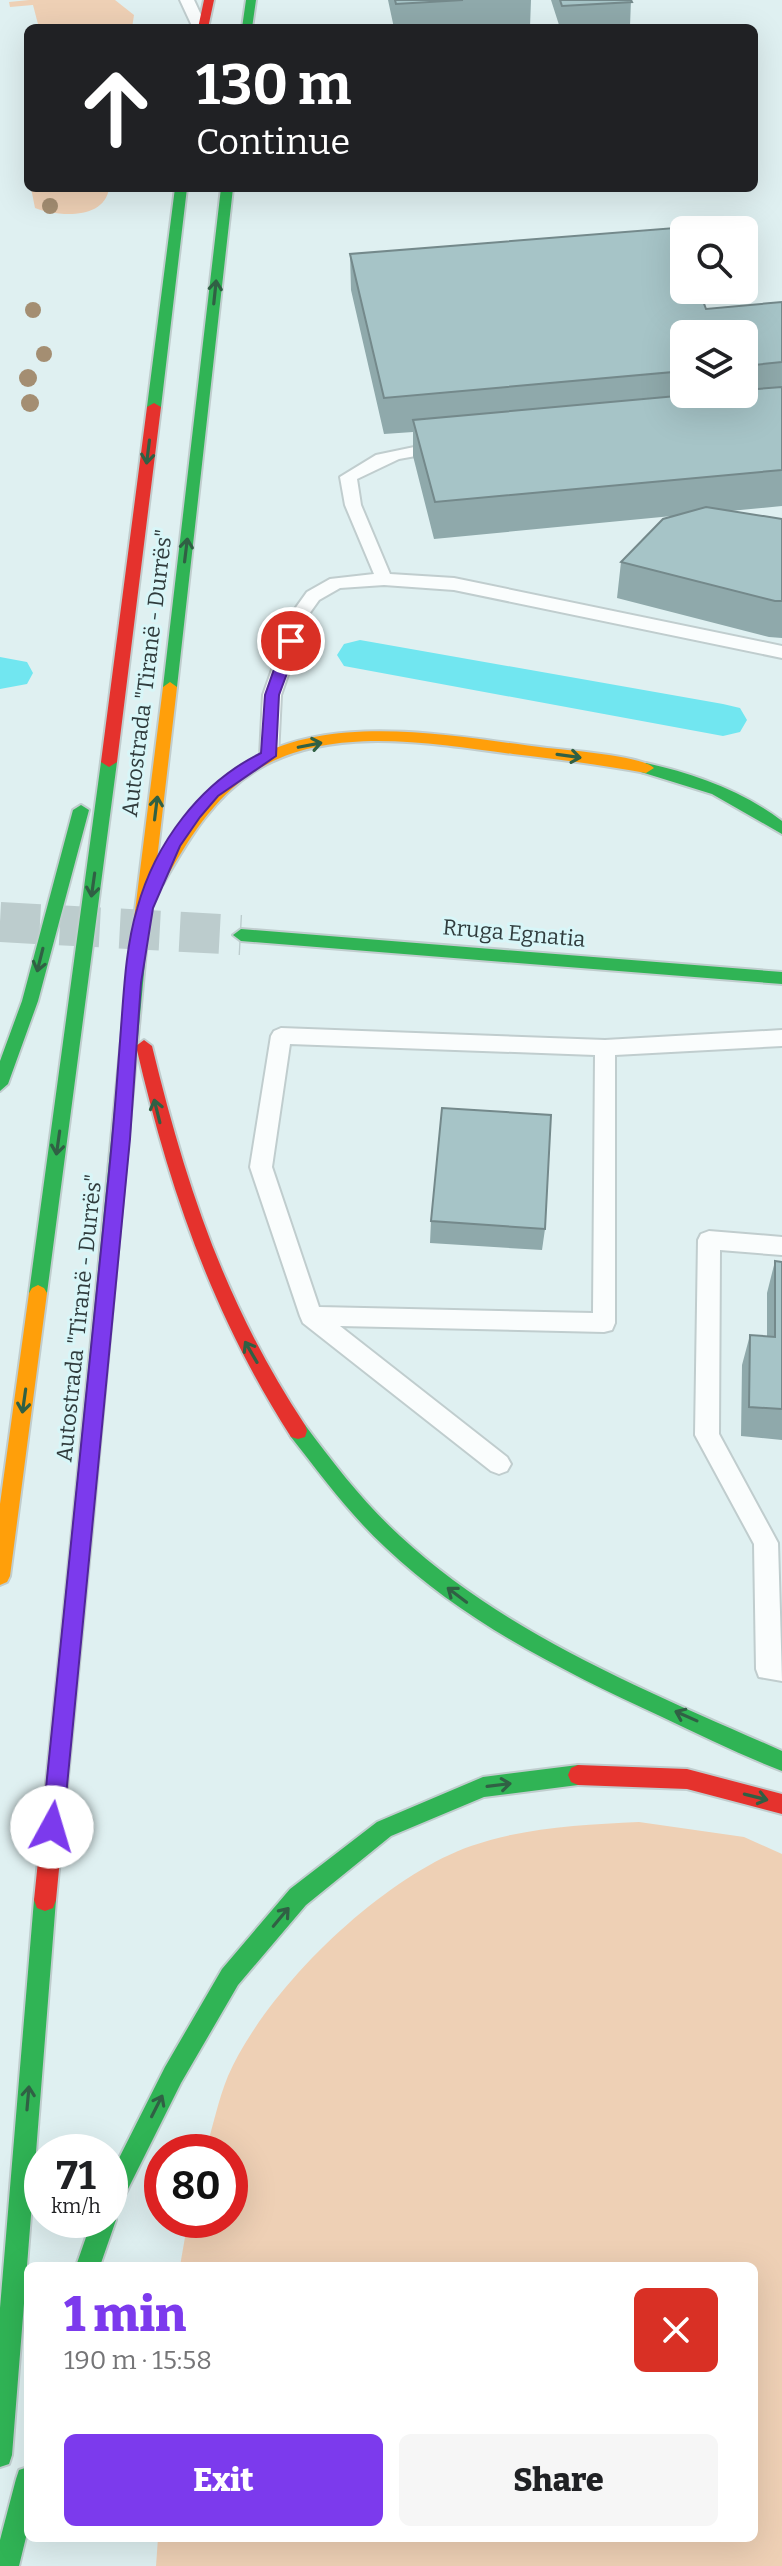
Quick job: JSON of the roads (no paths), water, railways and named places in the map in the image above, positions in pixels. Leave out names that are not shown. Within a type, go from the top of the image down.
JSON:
[{"type":"main road","points":[[203,24],[209,0]]},
{"type":"main road","points":[[248,24],[251,0]]},
{"type":"main road","name":"Autostrada \"Tiranë - Durrës\"","points":[[0,1576],[118,697],[181,192]]},
{"type":"main road","name":"Autostrada \"Tiranë - Durrës\"","points":[[0,2455],[43,1921],[121,1139],[133,983],[145,908],[227,192]]},
{"type":"main road","points":[[0,1084],[30,1001],[59,886],[118,697]]},
{"type":"main road","points":[[145,908],[173,845],[212,792],[245,767],[269,756],[326,741],[426,739],[568,755],[674,775],[748,803],[782,829]]},
{"type":"main road","name":"Rruga Egnatia","points":[[241,935],[782,978]]},
{"type":"main road","points":[[133,983],[155,1107],[189,1221],[243,1338],[290,1420],[339,1485],[401,1553],[470,1605],[581,1670],[782,1761]]},
{"type":"main road","points":[[128,2165],[173,2075],[230,1977],[298,1897],[384,1829],[483,1787],[585,1774],[687,1779],[782,1804]]},
{"type":"main road","points":[[89,2262],[98,2238]]},
{"type":"main road","points":[[6,2566],[24,2495]]},
{"type":"lane","points":[[187,0],[200,24]]},
{"type":"lane","points":[[384,579],[353,505],[348,477],[370,461],[405,450],[467,443]]},
{"type":"lane","points":[[269,756],[272,695],[301,613],[313,596],[336,583],[384,579],[454,584],[782,652]]},
{"type":"lane","points":[[499,1464],[311,1316],[261,1167],[281,1036],[605,1048],[782,1038]]},
{"type":"lane","points":[[311,1316],[604,1323],[605,1048]]},
{"type":"lane","points":[[782,1246],[709,1240],[707,1435],[766,1543],[768,1669],[782,1670]]},
{"type":"waterway","points":[[360,655],[723,720]]},
{"type":"waterway","points":[[0,673],[10,673]]},
{"type":"tunnel","points":[[0,922],[241,935]]}]
